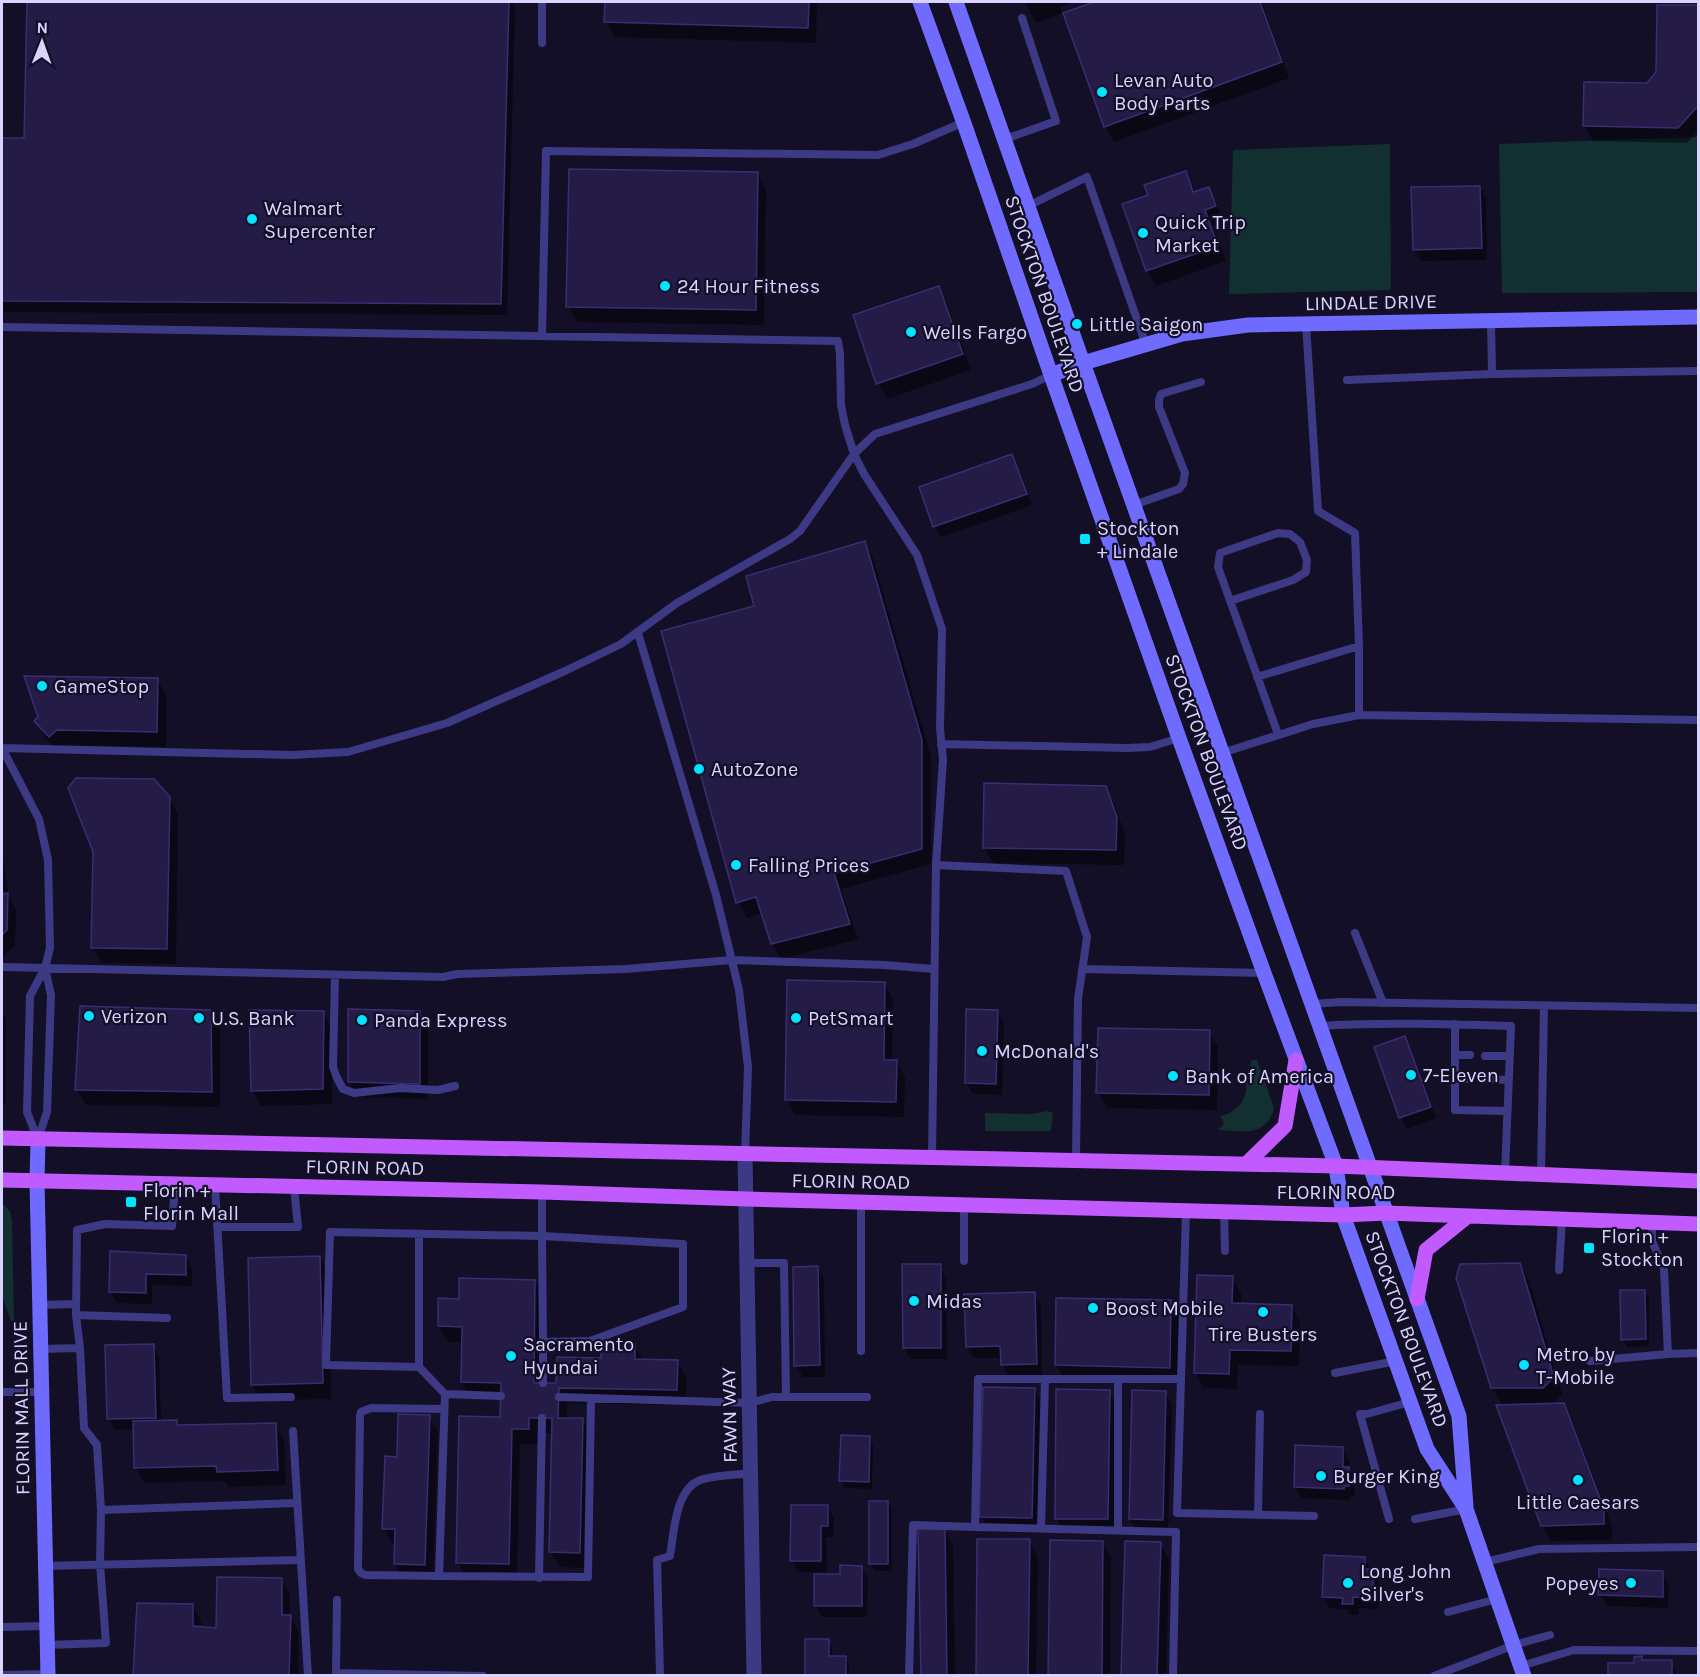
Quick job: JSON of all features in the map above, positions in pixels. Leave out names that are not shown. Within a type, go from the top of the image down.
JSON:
[{"type":"main road","name":"STOCKTON BOULEVARD","points":[[920,2],[1179,738],[1336,1166],[1343,1215],[1410,1402],[1427,1449],[1466,1509],[1522,1671]]},
{"type":"main road","name":"STOCKTON BOULEVARD","points":[[956,2],[1459,1416],[1466,1509]]},
{"type":"main road","name":"LINDALE DRIVE","points":[[1051,375],[1083,363],[1182,334],[1237,327],[1698,317]]},
{"type":"main road","points":[[1246,1164],[1285,1126],[1296,1060]]},
{"type":"main road","name":"FLORIN ROAD","points":[[2,1138],[1336,1166],[1698,1181]]},
{"type":"main road","name":"FLORIN MALL DRIVE","points":[[38,1140],[48,1675]]},
{"type":"main road","name":"FLORIN ROAD","points":[[2,1180],[542,1192],[1343,1215],[1386,1213],[1698,1224]]},
{"type":"main road","points":[[1417,1299],[1426,1250],[1468,1216]]},
{"type":"street","name":"FAWN WAY","points":[[745,1154],[754,1676]]},
{"type":"lane","points":[[542,2],[542,43]]},
{"type":"lane","points":[[1005,139],[1056,121],[1022,18]]},
{"type":"lane","points":[[542,336],[546,151],[878,154],[913,144],[964,122]]},
{"type":"lane","points":[[1028,206],[1088,177],[1146,345]]},
{"type":"lane","points":[[1491,321],[1492,374]]},
{"type":"lane","points":[[1306,324],[1318,511],[1355,533],[1359,715]]},
{"type":"lane","points":[[2,327],[838,341],[841,405],[854,454],[864,474],[917,555],[942,629],[940,728],[942,760],[936,866],[932,1158]]},
{"type":"lane","points":[[1347,380],[1492,374],[1698,371]]},
{"type":"lane","points":[[38,1140],[27,1112],[30,996],[45,968],[50,948],[48,860],[39,819],[2,748],[292,755],[348,752],[447,723],[621,644],[677,603],[790,539],[800,531],[854,454],[874,434],[1032,384],[1051,375]]},
{"type":"lane","points":[[1134,505],[1179,489],[1183,484],[1185,473],[1159,407],[1159,400],[1161,394],[1201,382]]},
{"type":"lane","points":[[1230,601],[1293,580],[1306,572],[1307,560],[1300,542],[1290,534],[1278,533],[1220,553],[1218,567],[1230,601],[1257,677],[1278,734]]},
{"type":"lane","points":[[638,633],[716,895],[739,990],[748,1067],[745,1154]]},
{"type":"lane","points":[[1257,677],[1359,646]]},
{"type":"lane","points":[[1222,753],[1312,724],[1359,715],[1698,720]]},
{"type":"lane","points":[[941,744],[1127,748],[1150,747],[1179,738]]},
{"type":"lane","points":[[936,866],[1066,871],[1087,937],[1078,999],[1076,1160]]},
{"type":"lane","points":[[1355,933],[1383,1003]]},
{"type":"lane","points":[[2,967],[443,977],[457,974],[626,969],[731,960],[885,965],[934,969]]},
{"type":"lane","points":[[38,1140],[47,1112],[51,995],[45,968]]},
{"type":"lane","points":[[1082,969],[1264,973]]},
{"type":"lane","points":[[335,975],[333,1067],[343,1089],[354,1093],[400,1088],[438,1090],[455,1086]]},
{"type":"lane","points":[[1312,1004],[1341,1002],[1698,1008]]},
{"type":"lane","points":[[1541,1174],[1544,1006]]},
{"type":"lane","points":[[1319,1026],[1351,1024],[1510,1026],[1505,1173]]},
{"type":"lane","points":[[1455,1024],[1455,1110],[1507,1111]]},
{"type":"lane","points":[[1455,1055],[1470,1055]]},
{"type":"lane","points":[[1485,1056],[1509,1056]]},
{"type":"lane","points":[[1455,1078],[1470,1079]]},
{"type":"lane","points":[[1485,1079],[1508,1080]]},
{"type":"lane","points":[[47,1645],[106,1643],[100,1564],[101,1510],[97,1445],[84,1428],[76,1315],[77,1230],[105,1224],[172,1226],[175,1184]]},
{"type":"lane","points":[[215,1185],[227,1398],[291,1397]]},
{"type":"lane","points":[[216,1227],[298,1227],[294,1187]]},
{"type":"lane","points":[[542,1192],[543,1383]]},
{"type":"lane","points":[[861,1202],[861,1351]]},
{"type":"lane","points":[[964,1205],[964,1261]]},
{"type":"lane","points":[[1185,1211],[1177,1513],[1314,1516]]},
{"type":"lane","points":[[1224,1212],[1225,1251]]},
{"type":"lane","points":[[1559,1270],[1562,1220]]},
{"type":"lane","points":[[1652,1222],[1652,1241],[1664,1269],[1668,1354]]},
{"type":"lane","points":[[419,1367],[326,1365],[330,1232],[542,1236],[683,1244],[683,1307],[590,1341],[543,1342]]},
{"type":"lane","points":[[419,1234],[419,1367],[445,1394],[501,1396]]},
{"type":"lane","points":[[747,1263],[784,1263],[786,1396]]},
{"type":"lane","points":[[40,1305],[76,1304]]},
{"type":"lane","points":[[76,1315],[167,1318]]},
{"type":"lane","points":[[41,1349],[80,1348]]},
{"type":"lane","points":[[1590,1361],[1698,1353]]},
{"type":"lane","points":[[1335,1373],[1396,1361]]},
{"type":"lane","points":[[975,1527],[978,1379],[1181,1379]]},
{"type":"lane","points":[[1041,1528],[1045,1379]]},
{"type":"lane","points":[[1118,1379],[1118,1530]]},
{"type":"lane","points":[[2,1392],[42,1392]]},
{"type":"lane","points":[[439,1576],[445,1394]]},
{"type":"lane","points":[[559,1397],[750,1403],[786,1396],[867,1397]]},
{"type":"lane","points":[[444,1409],[370,1408],[361,1412],[358,1569],[365,1575],[588,1578],[591,1399]]},
{"type":"lane","points":[[1389,1519],[1360,1414],[1410,1402]]},
{"type":"lane","points":[[1258,1515],[1260,1414]]},
{"type":"lane","points":[[539,1578],[542,1418]]},
{"type":"lane","points":[[293,1431],[308,1676]]},
{"type":"lane","points":[[660,1676],[657,1560],[670,1556],[678,1506],[688,1490],[701,1479],[751,1473]]},
{"type":"lane","points":[[101,1510],[297,1503]]},
{"type":"lane","points":[[1415,1519],[1466,1509]]},
{"type":"lane","points":[[909,1676],[913,1526],[1176,1532],[1173,1676]]},
{"type":"lane","points":[[1485,1562],[1539,1549],[1698,1547]]},
{"type":"lane","points":[[45,1566],[300,1560]]},
{"type":"lane","points":[[1448,1612],[1497,1599]]},
{"type":"lane","points":[[337,1600],[336,1674],[483,1676]]},
{"type":"lane","points":[[2,1626],[47,1626]]},
{"type":"lane","points":[[1434,1676],[1514,1645],[1550,1635]]},
{"type":"lane","points":[[1522,1671],[1574,1650],[1698,1652]]},
{"type":"lane","points":[[2,1675],[48,1675]]},
{"type":"green space","points":[[1698,137],[1698,292],[1502,293],[1499,144]]},
{"type":"green space","points":[[1390,144],[1391,290],[1229,294],[1233,150]]},
{"type":"green space","points":[[1252,1060],[1257,1060],[1274,1108],[1270,1118],[1265,1124],[1252,1131],[1218,1130],[1224,1124],[1221,1116],[1233,1111],[1244,1098],[1245,1079],[1254,1069],[1250,1065]]},
{"type":"green space","points":[[1048,1111],[1053,1113],[1051,1131],[985,1131],[985,1113],[1033,1114]]},
{"type":"green space","points":[[2,1203],[10,1211],[12,1221],[14,1322],[11,1321],[2,1296]]},
{"type":"building","name":"Walmart Supercenter","points":[[27,2],[509,2],[501,304],[2,301],[2,138],[24,138]]},
{"type":"building","points":[[605,2],[809,2],[808,28],[604,22]]},
{"type":"building","points":[[1094,2],[1260,2],[1282,62],[1104,127],[1063,13]]},
{"type":"building","points":[[1657,5],[1698,5],[1698,106],[1678,128],[1583,126],[1584,82],[1647,83],[1656,72]]},
{"type":"building","points":[[569,169],[758,172],[756,310],[566,307]]},
{"type":"building","points":[[1186,171],[1193,192],[1209,187],[1216,206],[1205,210],[1218,246],[1146,271],[1122,204],[1148,195],[1144,185]]},
{"type":"building","points":[[1480,186],[1482,248],[1413,250],[1411,187]]},
{"type":"building","points":[[939,286],[963,354],[876,384],[853,315]]},
{"type":"building","points":[[1012,454],[1027,494],[933,527],[919,487]]},
{"type":"building","points":[[865,541],[922,740],[922,849],[834,873],[850,924],[771,944],[756,897],[736,903],[661,631],[754,606],[746,576]]},
{"type":"building","points":[[24,676],[158,678],[157,732],[57,730],[49,737],[34,721],[38,717]]},
{"type":"building","points":[[76,778],[154,779],[170,797],[167,949],[91,948],[93,852],[68,788]]},
{"type":"building","points":[[984,783],[1106,786],[1117,817],[1116,850],[983,848]]},
{"type":"building","points":[[2,886],[3,894],[8,893],[7,930],[2,935]]},
{"type":"building","points":[[787,980],[885,982],[884,1060],[897,1060],[896,1102],[785,1100]]},
{"type":"building","points":[[80,1006],[211,1010],[212,1092],[75,1090]]},
{"type":"building","points":[[348,1009],[420,1011],[420,1084],[348,1082]]},
{"type":"building","points":[[966,1009],[998,1010],[996,1084],[965,1083]]},
{"type":"building","points":[[249,1010],[324,1011],[323,1089],[251,1091]]},
{"type":"building","points":[[1098,1028],[1210,1030],[1209,1095],[1096,1093]]},
{"type":"building","points":[[1405,1036],[1431,1107],[1399,1118],[1374,1047]]},
{"type":"building","points":[[110,1251],[186,1255],[186,1275],[146,1274],[146,1293],[109,1292]]},
{"type":"building","points":[[320,1256],[323,1383],[251,1385],[248,1258]]},
{"type":"building","points":[[1520,1263],[1554,1377],[1543,1388],[1491,1388],[1456,1278],[1460,1264]]},
{"type":"building","points":[[902,1264],[941,1264],[941,1348],[903,1348]]},
{"type":"building","points":[[818,1266],[820,1365],[794,1366],[793,1267]]},
{"type":"building","points":[[1197,1275],[1233,1276],[1232,1303],[1292,1305],[1291,1351],[1230,1350],[1229,1374],[1194,1373]]},
{"type":"building","points":[[459,1278],[535,1280],[534,1383],[556,1383],[557,1357],[601,1358],[601,1343],[635,1344],[635,1359],[678,1360],[677,1390],[559,1388],[558,1418],[583,1418],[580,1553],[549,1552],[552,1418],[529,1418],[529,1429],[512,1429],[509,1564],[456,1563],[459,1416],[500,1417],[501,1383],[461,1382],[462,1327],[438,1326],[438,1298],[459,1299]]},
{"type":"building","points":[[1620,1290],[1645,1290],[1646,1339],[1621,1340]]},
{"type":"building","points":[[1035,1292],[1037,1364],[1001,1365],[1000,1346],[966,1347],[964,1294]]},
{"type":"building","points":[[1056,1298],[1171,1300],[1170,1368],[1055,1365]]},
{"type":"building","points":[[154,1344],[156,1418],[107,1419],[105,1345]]},
{"type":"building","points":[[983,1387],[1035,1388],[1032,1518],[979,1517]]},
{"type":"building","points":[[1056,1389],[1110,1390],[1108,1519],[1055,1519]]},
{"type":"building","points":[[1132,1390],[1166,1391],[1163,1520],[1129,1519]]},
{"type":"building","points":[[1564,1403],[1604,1509],[1604,1524],[1541,1526],[1496,1405]]},
{"type":"building","points":[[398,1414],[430,1415],[425,1565],[394,1564],[395,1529],[382,1529],[385,1456],[397,1457]]},
{"type":"building","points":[[177,1420],[177,1425],[276,1423],[278,1470],[217,1472],[216,1466],[134,1468],[133,1421]]},
{"type":"building","points":[[841,1435],[870,1436],[869,1482],[839,1481]]},
{"type":"building","name":"Burger King","points":[[1295,1445],[1343,1447],[1343,1467],[1349,1467],[1349,1486],[1344,1486],[1344,1489],[1294,1487]]},
{"type":"building","points":[[869,1501],[888,1501],[888,1564],[869,1564]]},
{"type":"building","points":[[791,1505],[828,1505],[828,1526],[821,1526],[821,1561],[790,1561]]},
{"type":"building","points":[[918,1529],[945,1529],[947,1676],[921,1676]]},
{"type":"building","points":[[977,1539],[1030,1539],[1028,1676],[976,1676]]},
{"type":"building","points":[[1050,1540],[1103,1541],[1102,1676],[1048,1676]]},
{"type":"building","points":[[1125,1541],[1161,1542],[1157,1676],[1121,1676]]},
{"type":"building","name":"Long John Silver's","points":[[1324,1555],[1365,1557],[1365,1569],[1374,1569],[1372,1598],[1353,1597],[1353,1604],[1342,1604],[1343,1598],[1322,1597]]},
{"type":"building","points":[[840,1565],[862,1566],[862,1606],[814,1606],[814,1574],[840,1574]]},
{"type":"building","name":"Popeyes","points":[[1599,1569],[1663,1571],[1663,1597],[1598,1595]]},
{"type":"building","points":[[217,1577],[282,1578],[282,1615],[291,1615],[289,1676],[133,1676],[137,1603],[193,1604],[193,1626],[216,1628]]},
{"type":"building","points":[[805,1639],[829,1639],[829,1656],[846,1656],[846,1676],[805,1676]]},
{"type":"building","points":[[1642,1656],[1642,1660],[1672,1660],[1672,1676],[1608,1676],[1608,1663],[1634,1663],[1634,1657]]},
{"type":"place","name":"Levan Auto Body Parts","points":[[1102,92]]},
{"type":"place","name":"Walmart Supercenter","points":[[252,219]]},
{"type":"place","name":"Quick Trip Market","points":[[1143,233]]},
{"type":"place","name":"24 Hour Fitness","points":[[665,286]]},
{"type":"place","name":"Little Saigon","points":[[1077,324]]},
{"type":"place","name":"Wells Fargo","points":[[911,332]]},
{"type":"place","name":"Stockton + Lindale","points":[[1085,539]]},
{"type":"place","name":"GameStop","points":[[42,686]]},
{"type":"place","name":"AutoZone","points":[[699,769]]},
{"type":"place","name":"Falling Prices","points":[[736,865]]},
{"type":"place","name":"Verizon","points":[[89,1016]]},
{"type":"place","name":"U.S. Bank","points":[[199,1018]]},
{"type":"place","name":"PetSmart","points":[[796,1018]]},
{"type":"place","name":"Panda Express","points":[[362,1020]]},
{"type":"place","name":"McDonald's","points":[[982,1051]]},
{"type":"place","name":"7-Eleven","points":[[1411,1075]]},
{"type":"place","name":"Bank of America","points":[[1173,1076]]},
{"type":"place","name":"Florin + Florin Mall","points":[[131,1202]]},
{"type":"place","name":"Florin + Stockton","points":[[1589,1248]]},
{"type":"place","name":"Midas","points":[[914,1301]]},
{"type":"place","name":"Boost Mobile","points":[[1093,1308]]},
{"type":"place","name":"Tire Busters","points":[[1263,1312]]},
{"type":"place","name":"Sacramento Hyundai","points":[[511,1356]]},
{"type":"place","name":"Metro by T-Mobile","points":[[1524,1365]]},
{"type":"place","name":"Burger King","points":[[1321,1476]]},
{"type":"place","name":"Little Caesars","points":[[1578,1480]]},
{"type":"place","name":"Long John Silver's","points":[[1348,1583]]},
{"type":"place","name":"Popeyes","points":[[1631,1583]]}]
